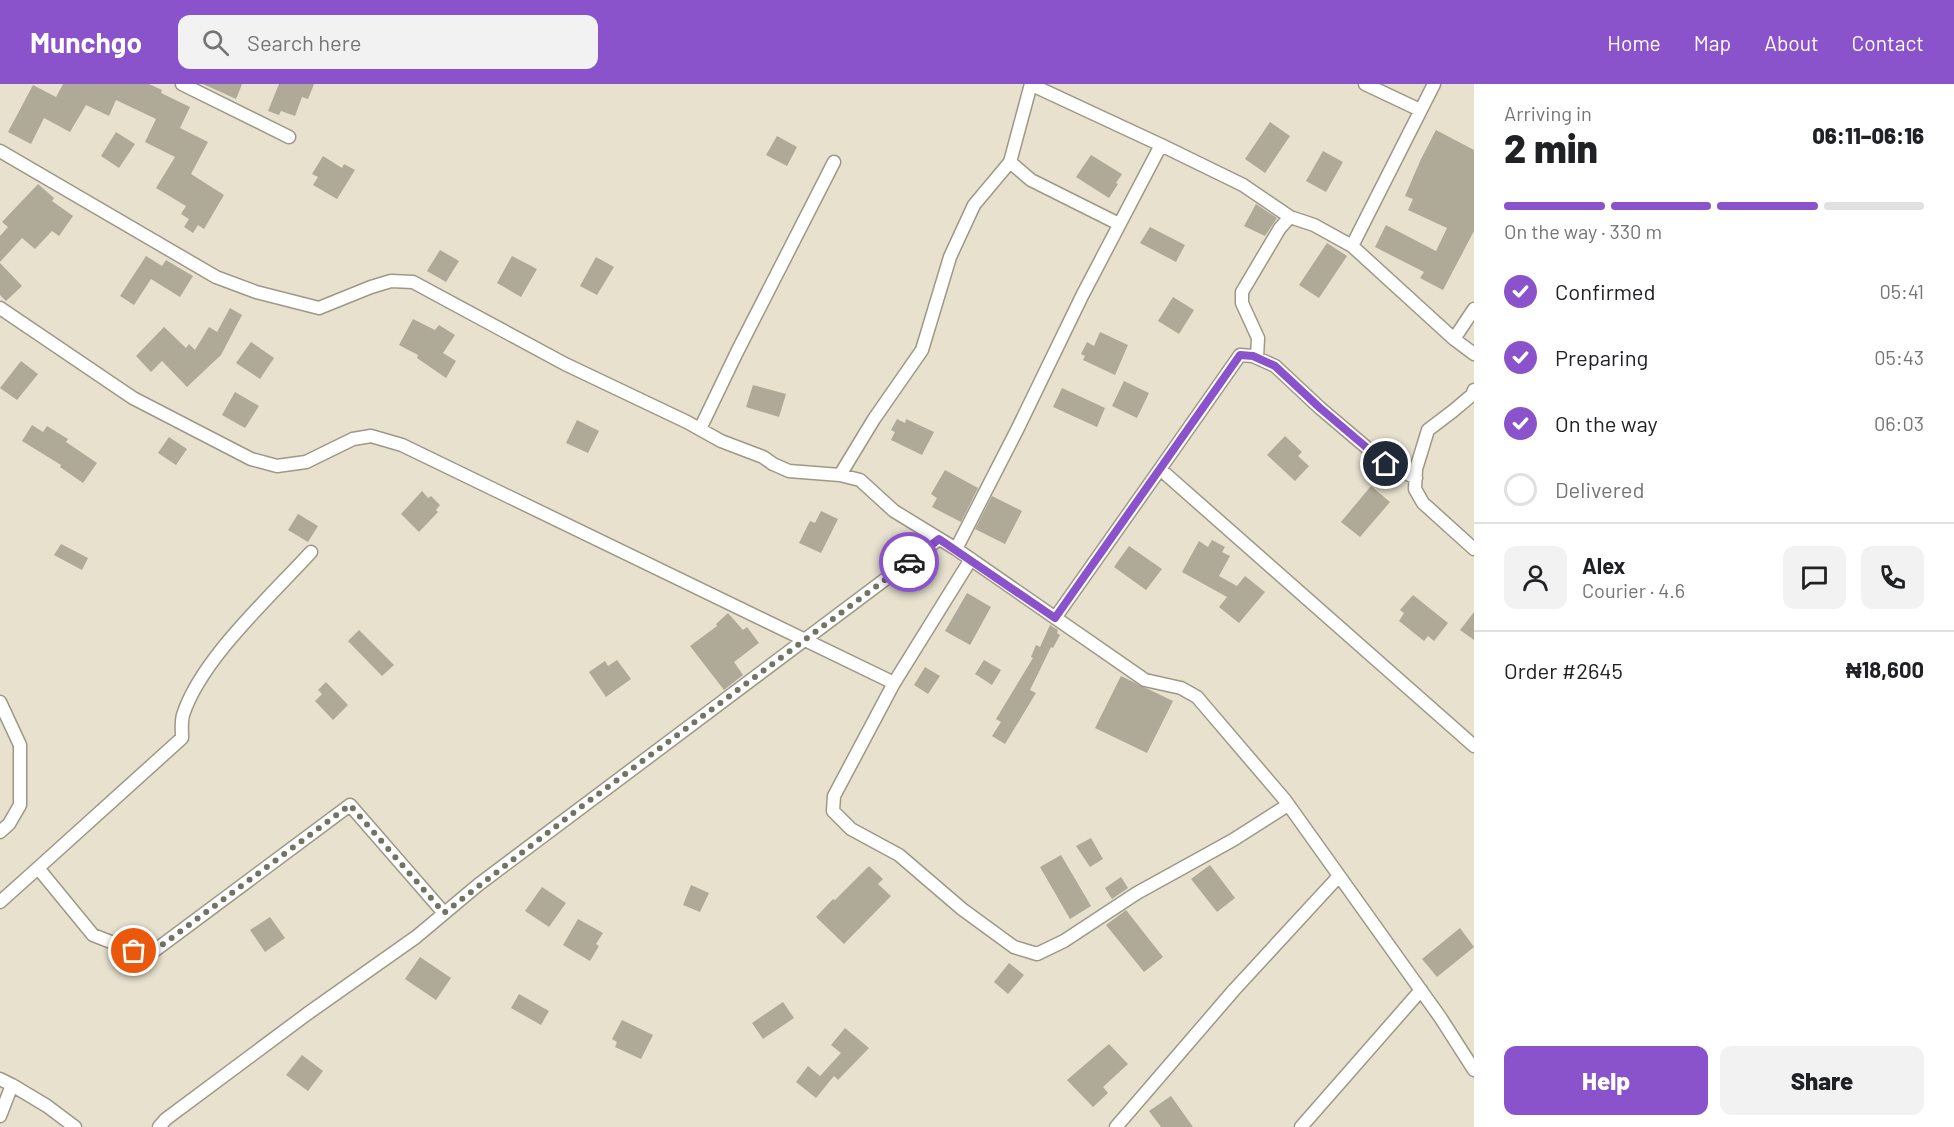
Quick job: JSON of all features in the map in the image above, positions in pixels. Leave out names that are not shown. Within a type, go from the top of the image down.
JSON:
[{"type":"street","points":[[182,84],[289,137]]},
{"type":"street","points":[[840,475],[867,429],[922,350],[950,257],[974,205],[1010,162],[1032,84],[1243,185],[1290,217],[1314,225],[1352,246],[1454,339],[1474,354]]},
{"type":"street","points":[[1365,84],[1420,110]]},
{"type":"street","points":[[1352,246],[1434,84]]},
{"type":"street","points":[[956,549],[1161,145]]},
{"type":"street","points":[[0,151],[216,278],[256,292],[320,308],[391,281],[414,282],[565,364],[700,429],[710,436],[763,457],[773,464],[789,471],[840,475],[860,480],[894,511],[956,549],[1145,680],[1181,688],[1197,697],[1288,805],[1421,990],[1474,1070]]},
{"type":"street","points":[[700,429],[834,162]]},
{"type":"street","points":[[1010,162],[1031,180],[1119,224]]},
{"type":"street","points":[[1257,358],[1258,338],[1242,303],[1242,292],[1280,228],[1290,217]]},
{"type":"street","points":[[0,308],[133,398],[251,459],[277,466],[306,462],[354,439],[371,436],[402,445],[894,683]]},
{"type":"street","points":[[1454,339],[1474,309]]},
{"type":"street","points":[[1055,618],[1240,355],[1257,358],[1275,366],[1386,464],[1416,478]]},
{"type":"street","points":[[1474,390],[1472,395],[1428,430],[1415,489],[1424,503],[1474,549]]},
{"type":"street","points":[[1160,469],[1474,746]]},
{"type":"street","points":[[159,1127],[166,1119],[307,1014],[416,937],[581,807],[939,539]]},
{"type":"street","points":[[0,902],[182,738],[183,716],[199,684],[225,644],[311,552]]},
{"type":"street","points":[[970,559],[894,683],[834,796],[833,811],[851,829],[900,855],[962,909],[1014,947],[1037,954],[1064,941],[1137,893],[1233,840],[1288,805]]},
{"type":"street","points":[[0,702],[20,745],[20,805],[9,824],[0,832]]},
{"type":"street","points":[[38,868],[93,935],[134,951],[150,954],[350,805],[444,913]]},
{"type":"street","points":[[1116,1127],[1234,990],[1339,876]]},
{"type":"street","points":[[1301,1127],[1421,990]]},
{"type":"street","points":[[0,1078],[48,1106],[75,1127]]},
{"type":"street","points":[[0,1116],[12,1085]]},
{"type":"building","points":[[63,84],[149,84],[162,90],[161,93],[190,107],[180,128],[208,142],[191,174],[224,195],[204,229],[198,225],[193,233],[184,227],[189,219],[181,214],[186,206],[156,188],[175,157],[145,142],[156,119],[116,100],[109,116],[86,105],[70,132],[44,118],[31,144],[8,132],[33,85],[56,97]]},
{"type":"building","points":[[203,84],[242,84],[236,99]]},
{"type":"building","points":[[279,84],[314,84],[308,99],[302,97],[295,116],[281,111],[279,115],[268,111]]},
{"type":"building","points":[[1270,122],[1290,136],[1265,173],[1245,159]]},
{"type":"building","points":[[1436,130],[1474,150],[1474,231],[1443,290],[1420,278],[1424,272],[1375,247],[1386,225],[1436,251],[1447,228],[1408,210],[1413,199],[1405,196]]},
{"type":"building","points":[[116,132],[135,144],[119,168],[101,156]]},
{"type":"building","points":[[777,136],[797,147],[787,166],[766,155]]},
{"type":"building","points":[[1323,151],[1343,162],[1326,192],[1306,181]]},
{"type":"building","points":[[1091,155],[1122,174],[1109,198],[1076,177]]},
{"type":"building","points":[[323,156],[342,168],[344,164],[355,170],[337,199],[313,185],[318,177],[312,174]]},
{"type":"building","points":[[38,184],[54,198],[52,201],[73,216],[59,236],[52,231],[35,249],[22,238],[0,262],[0,236],[8,227],[2,222]]},
{"type":"building","points":[[1256,204],[1277,218],[1265,236],[1244,226]]},
{"type":"building","points":[[1150,227],[1185,245],[1176,262],[1140,243]]},
{"type":"building","points":[[1327,243],[1347,256],[1319,298],[1299,285]]},
{"type":"building","points":[[440,250],[459,261],[446,282],[427,271]]},
{"type":"building","points":[[146,256],[162,266],[166,260],[193,276],[180,297],[151,279],[134,305],[120,296]]},
{"type":"building","points":[[512,256],[537,269],[521,297],[497,283]]},
{"type":"building","points":[[596,257],[614,267],[597,295],[580,286]]},
{"type":"building","points":[[0,263],[22,286],[6,301],[0,295]]},
{"type":"building","points":[[1173,297],[1194,310],[1179,334],[1158,321]]},
{"type":"building","points":[[230,308],[242,315],[221,355],[187,387],[162,361],[151,372],[136,356],[164,327],[186,348],[189,344],[195,350],[209,327],[217,332]]},
{"type":"building","points":[[413,319],[435,330],[439,325],[455,335],[443,353],[456,361],[446,378],[417,358],[418,355],[399,345]]},
{"type":"building","points":[[1100,332],[1128,345],[1115,375],[1083,360],[1085,356],[1081,354],[1087,342],[1094,346]]},
{"type":"building","points":[[251,342],[274,358],[260,379],[236,363]]},
{"type":"building","points":[[21,361],[38,374],[17,400],[0,388]]},
{"type":"building","points":[[1124,381],[1149,393],[1137,418],[1112,406]]},
{"type":"building","points":[[753,385],[786,394],[779,417],[746,407]]},
{"type":"building","points":[[1062,388],[1105,408],[1097,427],[1053,407]]},
{"type":"building","points":[[235,392],[259,406],[245,428],[222,415]]},
{"type":"building","points":[[897,419],[905,423],[906,419],[934,432],[922,455],[891,440],[895,432],[891,430]]},
{"type":"building","points":[[577,420],[599,431],[588,453],[566,443]]},
{"type":"building","points":[[32,425],[43,432],[47,426],[68,439],[66,442],[97,463],[83,483],[60,467],[61,465],[22,441]]},
{"type":"building","points":[[1285,436],[1302,452],[1298,456],[1309,466],[1295,481],[1267,455]]},
{"type":"building","points":[[169,437],[187,449],[176,465],[158,453]]},
{"type":"building","points":[[945,470],[978,488],[961,522],[932,507],[937,498],[931,494]]},
{"type":"building","points":[[1371,486],[1390,502],[1360,537],[1341,522]]},
{"type":"building","points":[[422,491],[428,498],[431,496],[440,505],[436,510],[438,512],[419,532],[401,514]]},
{"type":"building","points":[[992,496],[1022,511],[1005,544],[975,529]]},
{"type":"building","points":[[821,511],[838,519],[821,553],[799,543],[810,521],[815,523]]},
{"type":"building","points":[[298,514],[318,526],[308,542],[288,530]]},
{"type":"building","points":[[1212,540],[1225,547],[1222,552],[1230,556],[1219,576],[1237,586],[1245,576],[1265,592],[1239,623],[1219,607],[1227,597],[1182,572],[1199,541],[1208,547]]},
{"type":"building","points":[[61,544],[88,558],[82,570],[54,555]]},
{"type":"building","points":[[1129,546],[1162,569],[1146,590],[1114,567]]},
{"type":"building","points":[[967,593],[991,607],[970,645],[945,631]]},
{"type":"building","points":[[1413,595],[1448,623],[1434,641],[1428,636],[1424,641],[1399,621],[1404,613],[1400,610]]},
{"type":"building","points":[[1474,612],[1474,640],[1460,630]]},
{"type":"building","points":[[728,613],[743,630],[747,627],[759,643],[734,662],[743,675],[724,690],[690,646],[717,626],[716,624]]},
{"type":"building","points":[[1050,625],[1058,630],[1057,633],[1060,635],[1053,648],[1051,647],[1030,690],[1036,693],[1005,744],[992,736],[1001,722],[996,719],[1033,658],[1031,657],[1036,645],[1040,647]]},
{"type":"building","points":[[359,630],[394,665],[382,676],[348,641]]},
{"type":"building","points":[[617,660],[631,679],[606,697],[589,672],[605,661],[608,666]]},
{"type":"building","points":[[984,660],[1001,670],[992,685],[975,674]]},
{"type":"building","points":[[925,667],[940,676],[928,694],[914,685]]},
{"type":"building","points":[[1121,676],[1173,701],[1147,753],[1095,728]]},
{"type":"building","points":[[326,682],[348,705],[333,720],[315,701],[322,694],[318,690]]},
{"type":"building","points":[[1091,838],[1103,859],[1090,867],[1076,846]]},
{"type":"building","points":[[1061,855],[1091,906],[1070,919],[1040,867]]},
{"type":"building","points":[[1210,865],[1235,898],[1217,912],[1191,879]]},
{"type":"building","points":[[869,866],[883,879],[878,884],[891,896],[844,944],[816,917]]},
{"type":"building","points":[[1121,877],[1128,888],[1112,899],[1105,888]]},
{"type":"building","points":[[691,885],[709,893],[700,912],[683,905]]},
{"type":"building","points":[[542,887],[566,903],[549,927],[525,911]]},
{"type":"building","points":[[1126,910],[1163,957],[1144,972],[1106,925]]},
{"type":"building","points":[[270,917],[285,938],[265,952],[250,930]]},
{"type":"building","points":[[578,919],[603,933],[596,944],[599,946],[590,961],[563,945]]},
{"type":"building","points":[[1460,928],[1474,947],[1437,977],[1422,959]]},
{"type":"building","points":[[420,957],[451,978],[436,1000],[405,979]]},
{"type":"building","points":[[1009,963],[1024,975],[1008,994],[994,982]]},
{"type":"building","points":[[519,994],[549,1011],[541,1025],[511,1008]]},
{"type":"building","points":[[783,1002],[794,1018],[763,1039],[752,1023]]},
{"type":"building","points":[[622,1020],[653,1035],[641,1059],[615,1047],[617,1042],[612,1039]]},
{"type":"building","points":[[845,1028],[869,1048],[838,1080],[834,1076],[816,1098],[796,1082],[808,1066],[820,1076],[841,1053],[831,1045]]},
{"type":"building","points":[[1109,1044],[1128,1064],[1103,1087],[1108,1093],[1093,1107],[1067,1080]]},
{"type":"building","points":[[302,1055],[323,1071],[308,1091],[286,1075]]},
{"type":"building","points":[[1171,1096],[1193,1127],[1161,1127],[1149,1111]]},
{"type":"way so far","points":[[134,951],[150,954],[350,805],[444,913],[581,807],[909,562]]},
{"type":"route","points":[[909,562],[939,539],[1055,618],[1240,355],[1253,356],[1275,366],[1386,464]]}]
